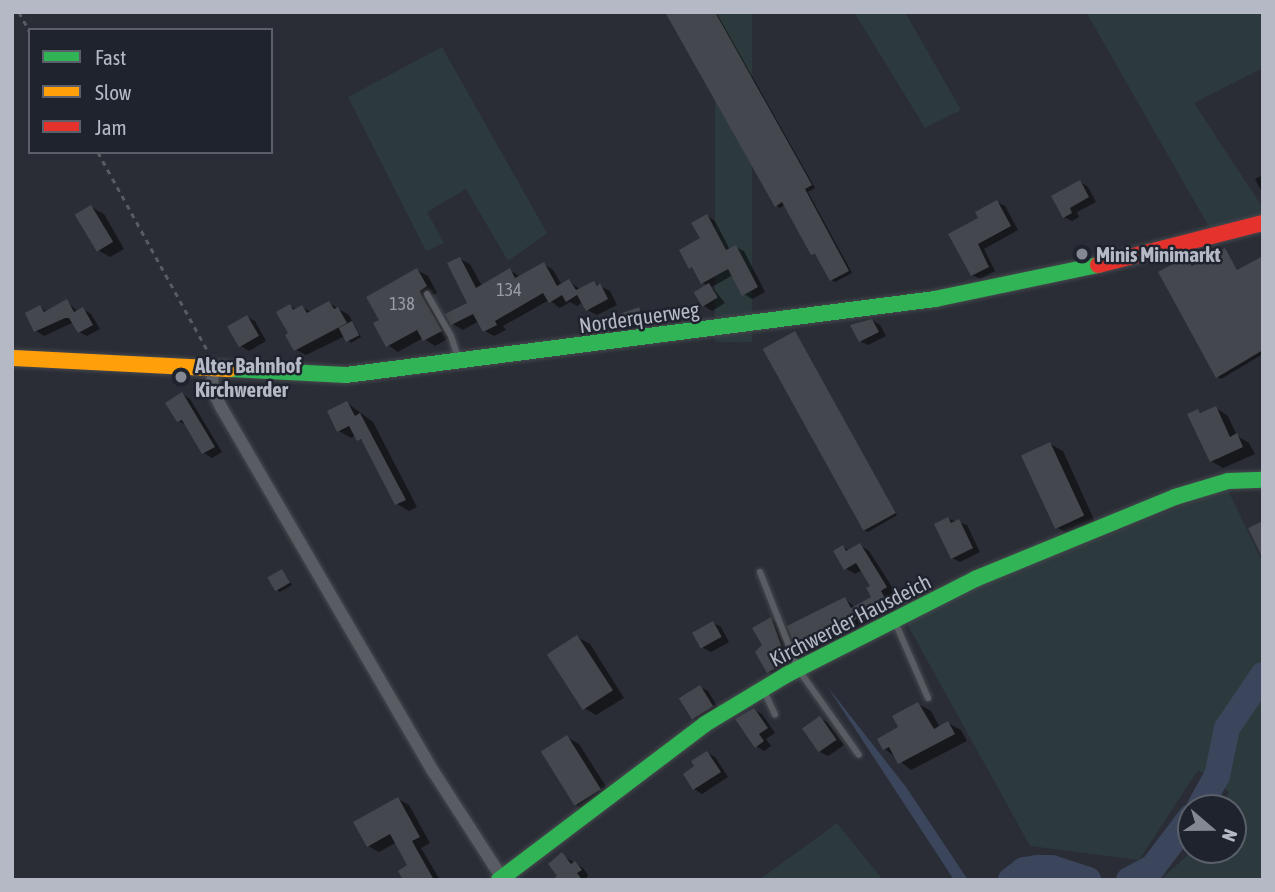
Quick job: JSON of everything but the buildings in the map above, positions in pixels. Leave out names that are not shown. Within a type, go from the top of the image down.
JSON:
[{"type":"street","name":"Norderquerweg","points":[[12,358],[346,375],[935,299],[1059,275],[1263,223]]},
{"type":"street","points":[[213,370],[212,388],[221,407],[433,771],[501,879]]},
{"type":"street","name":"Kirchwerder Hausdeich","points":[[501,879],[705,724],[798,669],[975,579],[1175,497],[1228,481],[1263,480]]},
{"type":"lane","points":[[427,294],[451,336],[460,361]]},
{"type":"lane","points":[[760,572],[798,669],[859,755]]},
{"type":"lane","points":[[895,620],[928,698]]},
{"type":"lane","points":[[763,689],[775,715]]},
{"type":"path","points":[[19,12],[28,28]]},
{"type":"path","points":[[99,154],[206,345],[213,370]]},
{"type":"shaded area","points":[[715,12],[752,12],[752,342],[715,342]]},
{"type":"shaded area","points":[[854,12],[905,12],[961,110],[925,128]]},
{"type":"shaded area","points":[[1086,12],[1263,12],[1263,68],[1194,103],[1263,208],[1263,217],[1211,230]]},
{"type":"shaded area","points":[[442,47],[547,233],[508,261],[466,189],[427,212],[444,243],[426,251],[348,97]]},
{"type":"shaded area","points":[[1227,488],[1263,563],[1263,880],[1160,880],[1178,864],[1247,864],[1247,794],[1228,794],[1229,792],[1198,770],[1182,794],[1177,794],[1177,802],[1139,860],[1030,846],[906,622],[978,586]]},
{"type":"shaded area","points":[[837,823],[883,880],[759,880]]},
{"type":"water","points":[[827,686],[906,787],[968,880],[954,880]]},
{"type":"waterway","points":[[1207,794],[1217,776],[1227,728],[1263,675]]},
{"type":"waterway","points":[[1129,880],[1153,867],[1177,835]]},
{"type":"waterway","points":[[1011,880],[1024,870],[1037,868],[1052,868],[1088,880]]},
{"type":"traffic: fast","points":[[230,369],[346,375],[935,299],[1098,265]]},
{"type":"traffic: fast","points":[[499,880],[705,724],[788,674],[975,579],[1175,497],[1228,481],[1263,480]]},
{"type":"traffic: slow","points":[[12,358],[230,369]]},
{"type":"traffic: jam","points":[[1098,265],[1263,223]]},
{"type":"place","name":"Minis Minimarkt","points":[[1082,254]]},
{"type":"place","name":"Alter Bahnhof Kirchwerder","points":[[181,377]]}]
